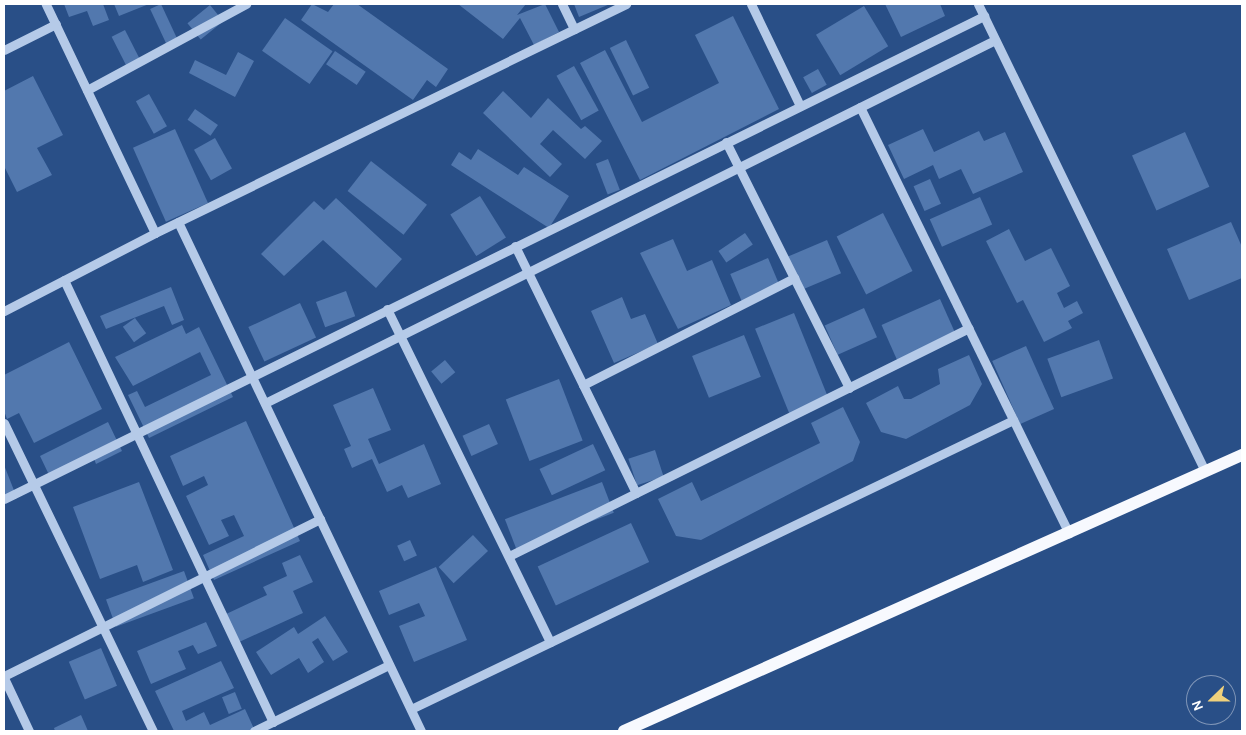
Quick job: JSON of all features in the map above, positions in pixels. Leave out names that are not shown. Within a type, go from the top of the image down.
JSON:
[{"type":"main road","points":[[624,731],[1242,455]]},
{"type":"street","points":[[46,4],[156,233]]},
{"type":"street","points":[[87,90],[246,4]]},
{"type":"street","points":[[562,4],[574,29]]},
{"type":"street","points":[[4,311],[178,222],[626,4]]},
{"type":"street","points":[[751,4],[800,106]]},
{"type":"street","points":[[978,4],[1205,471]]},
{"type":"street","points":[[4,499],[252,375],[984,16]]},
{"type":"street","points":[[4,50],[56,24]]},
{"type":"street","points":[[265,403],[995,40]]},
{"type":"street","points":[[860,108],[1068,533]]},
{"type":"street","points":[[726,142],[849,388]]},
{"type":"street","points":[[178,222],[421,731]]},
{"type":"street","points":[[515,246],[636,493]]},
{"type":"street","points":[[583,385],[794,278]]},
{"type":"street","points":[[64,280],[273,722]]},
{"type":"street","points":[[387,309],[550,642]]},
{"type":"street","points":[[509,556],[968,328]]},
{"type":"street","points":[[410,709],[1013,420]]},
{"type":"street","points":[[4,423],[153,731]]},
{"type":"street","points":[[29,731],[4,677],[320,519]]},
{"type":"street","points":[[254,731],[389,664]]},
{"type":"building","points":[[64,4],[103,4],[109,20],[93,26],[87,11],[69,17]]},
{"type":"building","points":[[114,4],[149,4],[119,16]]},
{"type":"building","points":[[161,4],[180,44],[169,49],[150,9]]},
{"type":"building","points":[[312,4],[328,12],[334,4],[357,4],[448,69],[436,87],[427,80],[413,100],[301,20]]},
{"type":"building","points":[[458,4],[526,4],[517,15],[545,4],[559,32],[534,45],[520,18],[503,39]]},
{"type":"building","points":[[574,4],[610,4],[579,17]]},
{"type":"building","points":[[885,4],[940,4],[945,16],[901,37]]},
{"type":"building","points":[[210,5],[223,21],[201,40],[187,23]]},
{"type":"building","points":[[864,6],[888,46],[840,75],[816,35]]},
{"type":"building","points":[[733,16],[779,109],[640,180],[580,63],[605,50],[642,122],[719,83],[695,35]]},
{"type":"building","points":[[285,18],[333,51],[310,84],[262,51]]},
{"type":"building","points":[[125,30],[140,59],[127,66],[112,37]]},
{"type":"building","points":[[626,40],[649,88],[633,96],[610,48]]},
{"type":"building","points":[[335,51],[366,72],[357,85],[326,64]]},
{"type":"building","points":[[238,52],[254,61],[235,97],[189,73],[195,60],[226,75]]},
{"type":"building","points":[[574,66],[599,111],[581,120],[557,76]]},
{"type":"building","points":[[818,69],[827,85],[812,93],[803,77]]},
{"type":"building","points":[[33,76],[63,135],[37,148],[52,175],[17,192],[4,166],[4,91]]},
{"type":"building","points":[[503,91],[531,118],[548,98],[581,129],[585,126],[602,141],[585,159],[553,130],[540,144],[562,164],[550,177],[483,113]]},
{"type":"building","points":[[149,94],[167,126],[154,134],[136,101]]},
{"type":"building","points":[[195,109],[218,125],[210,136],[188,120]]},
{"type":"building","points":[[175,129],[208,203],[166,222],[133,148]]},
{"type":"building","points":[[923,129],[934,152],[979,131],[984,141],[1005,132],[1023,172],[973,194],[961,169],[939,179],[933,165],[904,179],[888,145]]},
{"type":"building","points":[[1185,132],[1209,187],[1156,210],[1132,156]]},
{"type":"building","points":[[215,138],[232,169],[211,180],[194,150]]},
{"type":"building","points":[[478,149],[518,175],[524,167],[569,196],[549,228],[451,165],[459,152],[471,160]]},
{"type":"building","points":[[608,159],[620,190],[608,194],[596,164]]},
{"type":"building","points":[[371,161],[427,205],[404,235],[348,191]]},
{"type":"building","points":[[930,179],[941,204],[925,211],[914,186]]},
{"type":"building","points":[[480,196],[506,238],[476,256],[450,215]]},
{"type":"building","points":[[980,197],[992,224],[942,247],[930,219]]},
{"type":"building","points":[[336,198],[402,259],[376,288],[323,240],[284,276],[261,254],[314,201],[324,210]]},
{"type":"building","points":[[883,213],[913,271],[866,295],[837,237]]},
{"type":"building","points":[[1231,222],[1242,247],[1242,278],[1189,300],[1167,249]]},
{"type":"building","points":[[1009,229],[1025,261],[1051,248],[1070,286],[1057,293],[1064,308],[1077,301],[1083,313],[1068,321],[1072,328],[1044,342],[1023,300],[1017,303],[986,241]]},
{"type":"building","points":[[745,233],[753,245],[726,263],[718,251]]},
{"type":"building","points":[[673,239],[687,271],[712,260],[731,305],[678,329],[640,253]]},
{"type":"building","points":[[827,240],[841,273],[798,292],[784,258]]},
{"type":"building","points":[[768,258],[781,288],[743,304],[730,274]]},
{"type":"building","points":[[171,287],[184,320],[172,325],[164,306],[106,329],[100,316]]},
{"type":"building","points":[[346,291],[355,316],[325,327],[316,302]]},
{"type":"building","points":[[622,297],[631,319],[645,314],[658,344],[614,363],[591,311]]},
{"type":"building","points":[[940,299],[957,337],[899,363],[882,325]]},
{"type":"building","points":[[300,303],[316,337],[264,362],[248,327]]},
{"type":"building","points":[[864,308],[877,337],[838,355],[825,325]]},
{"type":"building","points":[[794,313],[830,402],[791,418],[755,329]]},
{"type":"building","points":[[135,318],[146,333],[134,342],[123,327]]},
{"type":"building","points":[[182,325],[186,334],[199,327],[233,397],[149,438],[128,395],[137,391],[145,407],[211,375],[200,352],[133,386],[115,357]]},
{"type":"building","points":[[744,335],[761,377],[709,398],[692,356]]},
{"type":"building","points":[[1099,340],[1113,379],[1061,397],[1047,359]]},
{"type":"building","points":[[69,342],[102,409],[34,443],[19,413],[7,419],[4,411],[4,375]]},
{"type":"building","points":[[1026,346],[1054,409],[1020,424],[992,361]]},
{"type":"building","points":[[969,355],[982,384],[970,405],[906,439],[881,432],[866,403],[898,386],[904,399],[911,399],[940,384],[938,369]]},
{"type":"building","points":[[445,360],[455,372],[441,384],[431,372]]},
{"type":"building","points":[[559,379],[583,441],[529,461],[506,399]]},
{"type":"building","points":[[373,388],[391,430],[368,439],[379,464],[424,444],[441,484],[408,498],[402,485],[387,492],[372,459],[352,468],[344,449],[351,446],[333,405]]},
{"type":"building","points":[[843,407],[860,442],[853,461],[701,540],[676,536],[658,499],[692,482],[701,501],[820,443],[811,423]]},
{"type":"building","points":[[246,421],[300,541],[214,580],[203,555],[244,536],[234,515],[221,520],[229,536],[209,545],[186,496],[208,485],[204,476],[183,486],[170,456]]},
{"type":"building","points":[[108,422],[122,451],[96,464],[93,456],[50,477],[40,456]]},
{"type":"building","points":[[489,424],[498,444],[471,456],[463,436]]},
{"type":"building","points":[[593,444],[605,470],[552,495],[540,469]]},
{"type":"building","points":[[655,450],[664,477],[637,485],[628,459]]},
{"type":"building","points":[[4,465],[17,498],[4,503]]},
{"type":"building","points":[[139,482],[173,570],[143,582],[137,565],[100,579],[73,507]]},
{"type":"building","points":[[602,482],[614,513],[517,550],[505,519]]},
{"type":"building","points":[[631,523],[649,562],[556,606],[538,567]]},
{"type":"building","points":[[473,535],[488,551],[454,583],[439,567]]},
{"type":"building","points":[[410,540],[417,556],[404,561],[397,546]]},
{"type":"building","points":[[300,555],[313,582],[293,591],[303,613],[237,643],[224,615],[267,595],[263,587],[287,576],[282,563]]},
{"type":"building","points":[[436,567],[467,640],[414,662],[399,626],[425,616],[419,603],[389,615],[379,591]]},
{"type":"building","points":[[184,571],[194,598],[116,627],[106,599]]},
{"type":"building","points":[[325,616],[348,652],[333,661],[318,638],[312,642],[324,662],[308,673],[299,658],[271,675],[256,652],[294,627],[298,634]]},
{"type":"building","points":[[206,622],[217,646],[198,654],[193,645],[178,651],[186,669],[151,684],[137,651]]},
{"type":"building","points":[[101,648],[117,686],[85,699],[69,662]]},
{"type":"building","points":[[221,661],[234,688],[182,711],[186,721],[204,712],[210,725],[245,709],[255,731],[174,731],[155,691]]},
{"type":"building","points":[[235,692],[242,709],[229,714],[222,697]]},
{"type":"building","points":[[81,715],[88,731],[55,731],[54,728]]}]
